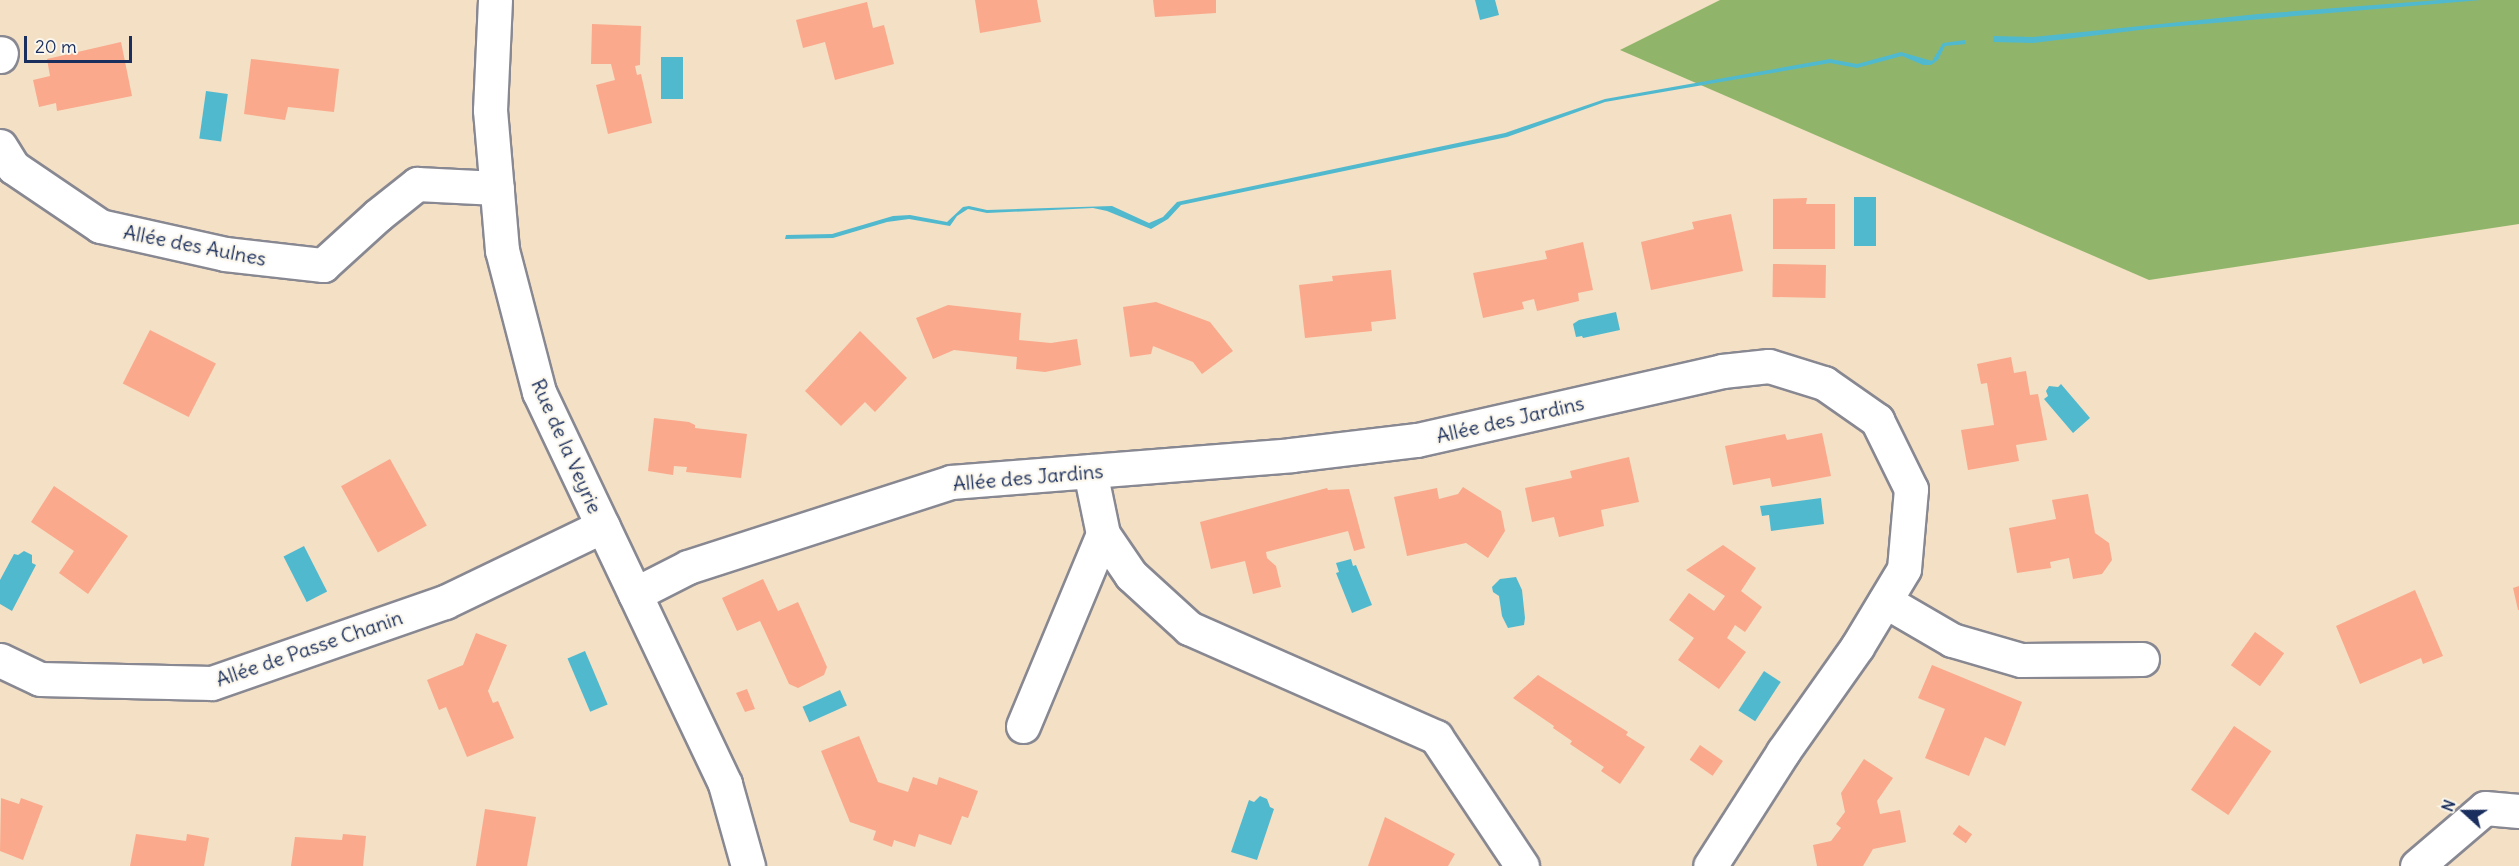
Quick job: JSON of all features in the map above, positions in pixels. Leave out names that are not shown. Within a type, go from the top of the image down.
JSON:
[{"type":"street","name":"Rue de la Veyrie","points":[[495,0],[490,110],[502,250],[539,392],[725,784],[748,866]]},
{"type":"street","name":"Allée des Aulnes","points":[[0,146],[14,167],[100,226],[225,254],[323,265],[378,215],[417,184],[497,188]]},
{"type":"street","name":"Allée des Jardins","points":[[635,594],[688,567],[951,482],[1291,455],[1417,440],[1722,371],[1769,366],[1824,383],[1877,420],[1911,489],[1904,569],[1710,866]]},
{"type":"street","points":[[1090,471],[1103,534],[1131,575],[1189,628],[1436,737],[1522,866]]},
{"type":"street","name":"Allée de Passe Chanin","points":[[0,660],[40,679],[212,683],[445,602],[603,526]]},
{"type":"street","points":[[1023,726],[1103,534]]},
{"type":"street","points":[[1885,601],[1952,640],[2021,660],[2142,659]]},
{"type":"street","points":[[2417,866],[2485,808],[2519,812]]},
{"type":"green space","points":[[1720,0],[2519,0],[2519,224],[2149,280],[1620,50]]},
{"type":"water","points":[[1475,0],[1495,0],[1499,15],[1480,20]]},
{"type":"water","points":[[2439,0],[2481,0],[2156,28],[2033,43],[1993,42],[1994,36],[2033,37],[2258,14]]},
{"type":"water","points":[[1965,40],[1966,44],[1945,46],[1938,60],[1931,65],[1923,65],[1902,56],[1857,68],[1830,63],[1605,102],[1507,137],[1181,205],[1168,219],[1151,229],[1107,211],[1093,208],[987,213],[968,209],[957,216],[950,226],[909,219],[887,222],[833,238],[785,239],[786,235],[832,234],[893,216],[910,215],[947,222],[963,207],[969,206],[987,210],[1112,206],[1149,223],[1163,217],[1177,202],[1505,133],[1605,99],[1830,59],[1857,64],[1901,52],[1932,61],[1943,43]]},
{"type":"water","points":[[661,57],[683,57],[683,99],[661,99]]},
{"type":"water","points":[[206,91],[228,94],[221,142],[199,139]]},
{"type":"water","points":[[1854,197],[1876,197],[1876,246],[1854,246]]},
{"type":"water","points":[[1616,312],[1620,330],[1583,338],[1582,336],[1576,337],[1573,324],[1579,320]]},
{"type":"water","points":[[2061,384],[2090,418],[2073,433],[2044,399],[2048,396],[2046,391],[2049,386],[2058,387]]},
{"type":"water","points":[[1821,498],[1824,524],[1771,531],[1769,515],[1762,516],[1760,506]]},
{"type":"water","points":[[304,546],[327,591],[307,602],[284,556]]},
{"type":"water","points":[[24,551],[32,555],[32,563],[36,565],[12,611],[0,604],[0,580],[14,554],[18,555]]},
{"type":"water","points":[[1351,559],[1353,566],[1356,565],[1372,605],[1352,613],[1336,573],[1339,572],[1336,563]]},
{"type":"water","points":[[1516,577],[1522,590],[1524,625],[1508,628],[1502,616],[1499,596],[1493,592],[1492,587],[1500,579]]},
{"type":"water","points":[[585,651],[608,704],[590,712],[568,658]]},
{"type":"water","points":[[1764,671],[1781,682],[1755,721],[1738,710]]},
{"type":"water","points":[[840,690],[847,706],[809,722],[803,707]]},
{"type":"water","points":[[1260,796],[1267,799],[1270,807],[1274,809],[1257,860],[1231,852],[1249,800],[1254,802]]},
{"type":"building","points":[[975,0],[1037,0],[1041,22],[980,33]]},
{"type":"building","points":[[1153,0],[1216,0],[1216,13],[1155,17]]},
{"type":"building","points":[[867,2],[873,28],[884,25],[894,64],[835,80],[825,42],[803,48],[796,20]]},
{"type":"building","points":[[592,24],[641,26],[640,65],[635,66],[637,75],[641,74],[652,123],[608,134],[596,85],[615,80],[611,64],[591,64]]},
{"type":"building","points":[[121,42],[132,96],[57,111],[56,103],[39,107],[33,80],[50,76],[47,59]]},
{"type":"building","points":[[251,59],[339,69],[334,112],[288,107],[285,120],[244,114]]},
{"type":"building","points":[[1807,198],[1806,204],[1835,204],[1835,249],[1773,249],[1773,199]]},
{"type":"building","points":[[1731,214],[1743,271],[1651,290],[1641,242],[1694,229],[1692,222]]},
{"type":"building","points":[[1583,242],[1593,290],[1578,293],[1579,301],[1537,311],[1534,299],[1522,302],[1524,309],[1483,318],[1473,273],[1547,259],[1545,251]]},
{"type":"building","points":[[1773,264],[1826,265],[1825,298],[1772,297]]},
{"type":"building","points":[[1391,270],[1396,319],[1371,322],[1372,331],[1305,338],[1299,285],[1333,281],[1332,276]]},
{"type":"building","points":[[1156,302],[1210,322],[1233,351],[1202,374],[1193,362],[1153,346],[1151,354],[1130,357],[1123,307]]},
{"type":"building","points":[[948,305],[1021,313],[1019,340],[1051,343],[1077,339],[1081,365],[1045,372],[1016,369],[1017,357],[954,350],[933,359],[916,318]]},
{"type":"building","points":[[150,330],[216,364],[189,417],[123,383]]},
{"type":"building","points":[[860,331],[907,378],[875,412],[865,402],[841,426],[805,391]]},
{"type":"building","points":[[2011,357],[2014,373],[2026,371],[2030,395],[2038,394],[2047,440],[2016,445],[2019,461],[1968,470],[1961,430],[1994,425],[1987,383],[1981,384],[1977,364]]},
{"type":"building","points":[[654,418],[689,422],[695,425],[695,428],[747,434],[741,478],[686,472],[687,467],[674,466],[673,475],[648,471]]},
{"type":"building","points":[[1822,433],[1831,476],[1772,487],[1770,478],[1733,485],[1725,446],[1785,434],[1787,440]]},
{"type":"building","points":[[1629,457],[1639,502],[1601,510],[1604,526],[1559,537],[1554,517],[1532,522],[1525,488],[1572,478],[1570,471]]},
{"type":"building","points":[[390,459],[427,525],[378,553],[341,486]]},
{"type":"building","points":[[54,486],[128,536],[88,594],[59,573],[74,551],[31,522]]},
{"type":"building","points":[[1463,487],[1501,511],[1505,531],[1488,558],[1466,543],[1407,556],[1394,497],[1437,488],[1439,499],[1458,494]]},
{"type":"building","points":[[1327,488],[1328,490],[1349,489],[1365,548],[1354,551],[1348,531],[1266,552],[1267,558],[1276,566],[1281,587],[1253,594],[1245,561],[1211,569],[1200,522]]},
{"type":"building","points":[[2088,494],[2095,533],[2109,543],[2112,560],[2102,574],[2073,579],[2069,558],[2050,562],[2051,568],[2017,573],[2009,528],[2056,519],[2052,500]]},
{"type":"building","points":[[1723,545],[1756,568],[1741,591],[1762,607],[1745,632],[1735,625],[1727,638],[1746,652],[1719,689],[1678,660],[1694,638],[1669,620],[1689,593],[1714,611],[1725,596],[1686,570]]},
{"type":"building","points":[[763,579],[778,611],[798,602],[827,667],[824,675],[798,688],[789,684],[760,621],[737,631],[722,598]]},
{"type":"building","points":[[2519,586],[2519,610],[2518,610],[2513,588]]},
{"type":"building","points":[[2415,590],[2443,656],[2423,664],[2421,658],[2360,684],[2336,626]]},
{"type":"building","points":[[2255,632],[2284,653],[2260,686],[2231,665]]},
{"type":"building","points":[[476,633],[507,645],[488,691],[493,703],[498,701],[514,738],[467,757],[446,707],[439,710],[427,680],[463,665]]},
{"type":"building","points":[[1932,665],[2022,702],[2005,746],[1985,737],[1969,776],[1925,758],[1945,709],[1918,698]]},
{"type":"building","points":[[1538,675],[1628,732],[1626,735],[1645,747],[1620,784],[1601,771],[1604,767],[1570,744],[1572,741],[1553,728],[1554,726],[1513,698]]},
{"type":"building","points":[[747,689],[755,709],[745,712],[736,693]]},
{"type":"building","points":[[2234,726],[2271,751],[2228,815],[2191,790]]},
{"type":"building","points":[[859,736],[878,782],[908,792],[913,777],[937,785],[939,777],[978,791],[968,818],[962,816],[951,845],[919,834],[915,847],[894,840],[892,847],[873,840],[876,831],[850,822],[821,751]]},
{"type":"building","points":[[1700,745],[1723,761],[1713,776],[1690,760]]},
{"type":"building","points":[[1864,759],[1893,778],[1877,801],[1880,814],[1900,810],[1906,842],[1873,849],[1863,866],[1817,866],[1813,845],[1831,841],[1841,828],[1836,824],[1845,812],[1841,793]]},
{"type":"building","points":[[1,798],[19,804],[21,798],[43,806],[23,860],[0,851]]},
{"type":"building","points":[[485,809],[536,817],[527,866],[476,866]]},
{"type":"building","points":[[1385,817],[1455,854],[1448,866],[1368,866]]},
{"type":"building","points":[[1959,825],[1972,834],[1966,843],[1953,834]]},
{"type":"building","points":[[136,834],[186,841],[187,834],[209,838],[204,866],[130,866]]},
{"type":"building","points":[[343,834],[366,836],[363,866],[291,866],[295,837],[342,840]]}]
